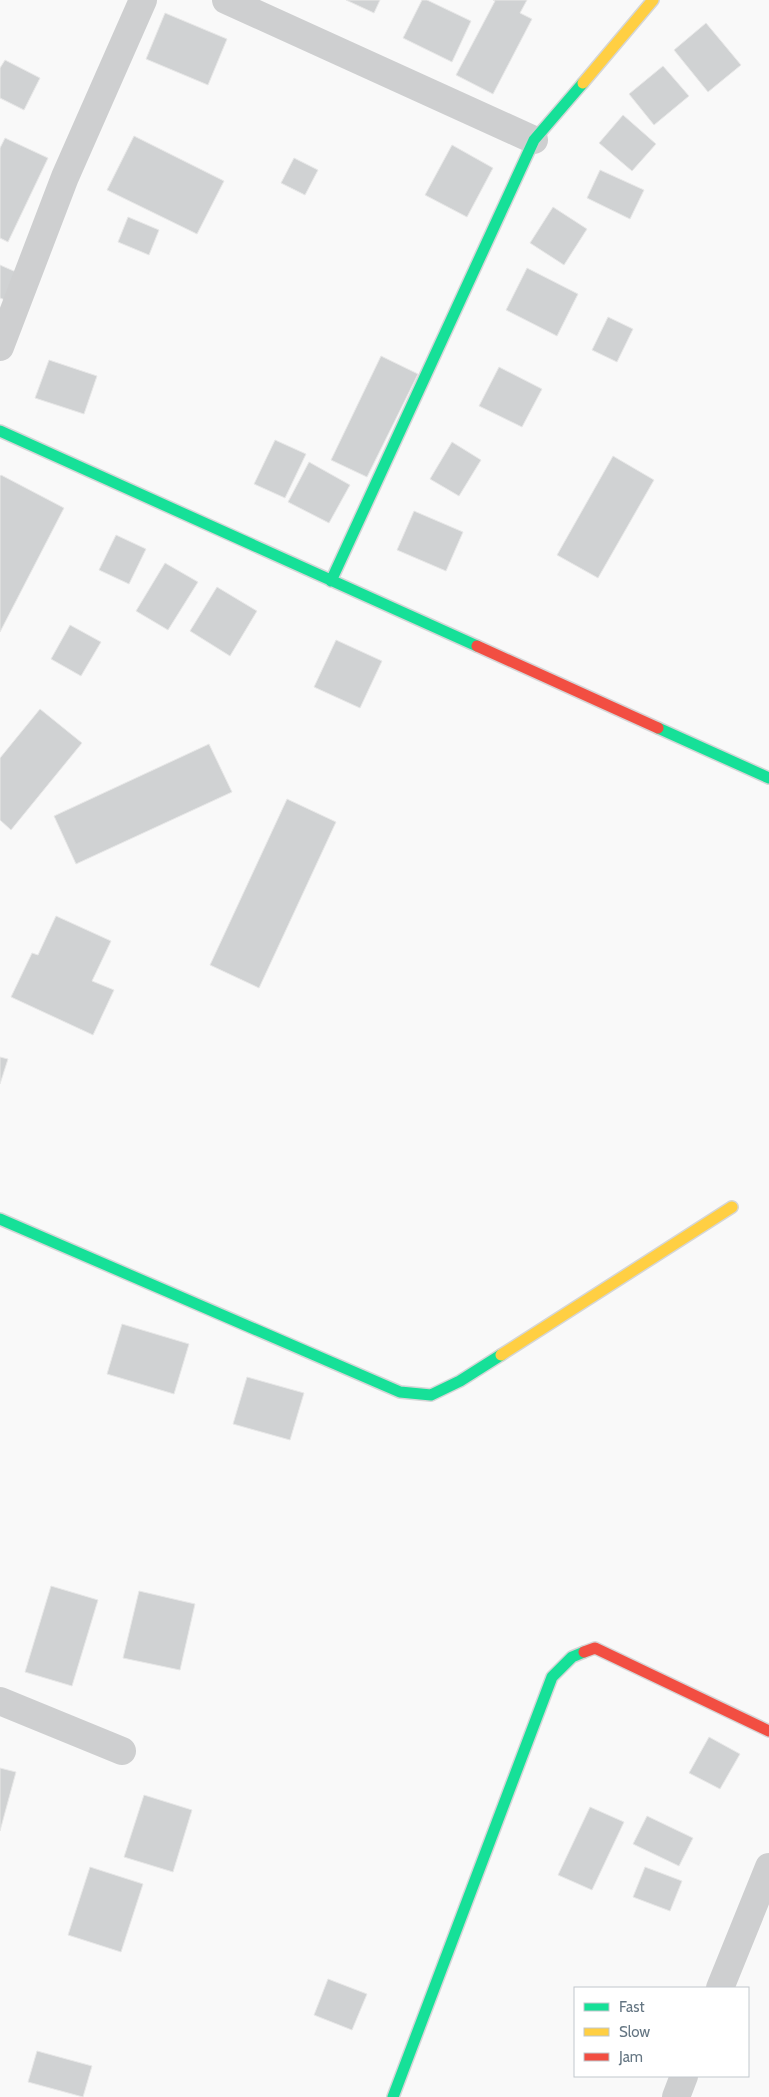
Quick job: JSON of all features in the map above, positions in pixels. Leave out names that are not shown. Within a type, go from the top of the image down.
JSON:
[{"type":"street","points":[[0,347],[65,177],[143,0]]},
{"type":"street","points":[[226,0],[534,140]]},
{"type":"street","points":[[331,581],[534,140],[653,0]]},
{"type":"street","points":[[0,431],[769,778]]},
{"type":"street","points":[[0,1219],[400,1392],[431,1395],[460,1382],[732,1207]]},
{"type":"street","points":[[393,2097],[552,1677],[572,1657],[595,1648],[769,1730]]},
{"type":"street","points":[[0,1701],[122,1751]]},
{"type":"street","points":[[720,1987],[769,1867]]},
{"type":"street","points":[[676,2097],[684,2077]]},
{"type":"building","points":[[346,0],[380,0],[374,13]]},
{"type":"building","points":[[422,0],[427,0],[471,21],[452,62],[403,38]]},
{"type":"building","points":[[493,0],[527,0],[520,13],[532,19],[493,94],[456,75],[495,1]]},
{"type":"building","points":[[165,13],[227,39],[208,85],[146,59]]},
{"type":"building","points":[[706,23],[741,65],[708,92],[674,50]]},
{"type":"building","points":[[5,60],[40,78],[24,110],[0,98],[0,68]]},
{"type":"building","points":[[663,66],[689,96],[654,125],[629,94]]},
{"type":"building","points":[[623,115],[656,144],[632,171],[599,143]]},
{"type":"building","points":[[134,136],[224,181],[197,234],[107,190]]},
{"type":"building","points":[[5,138],[48,158],[8,242],[0,238],[0,148]]},
{"type":"building","points":[[452,145],[493,168],[467,217],[425,195]]},
{"type":"building","points":[[294,158],[318,170],[305,195],[281,183]]},
{"type":"building","points":[[600,170],[644,190],[630,219],[587,198]]},
{"type":"building","points":[[553,207],[587,229],[564,265],[530,243]]},
{"type":"building","points":[[128,217],[159,230],[149,255],[118,242]]},
{"type":"building","points":[[0,265],[16,272],[5,300],[0,298]]},
{"type":"building","points":[[527,268],[578,294],[557,336],[506,310]]},
{"type":"building","points":[[608,317],[633,329],[617,362],[592,350]]},
{"type":"building","points":[[381,356],[418,374],[367,477],[331,460]]},
{"type":"building","points":[[49,360],[97,376],[84,414],[35,398]]},
{"type":"building","points":[[499,367],[542,389],[522,427],[479,406]]},
{"type":"building","points":[[275,440],[306,454],[285,498],[254,484]]},
{"type":"building","points":[[452,442],[481,460],[459,496],[430,479]]},
{"type":"building","points":[[613,456],[654,480],[598,578],[557,555]]},
{"type":"building","points":[[309,462],[350,485],[329,523],[288,502]]},
{"type":"building","points":[[0,476],[64,508],[0,632]]},
{"type":"building","points":[[414,511],[463,532],[446,571],[397,550]]},
{"type":"building","points":[[116,535],[146,549],[129,584],[99,570]]},
{"type":"building","points":[[165,563],[198,582],[168,630],[136,611]]},
{"type":"building","points":[[217,587],[257,611],[230,656],[190,631]]},
{"type":"building","points":[[70,625],[101,642],[81,676],[51,659]]},
{"type":"building","points":[[336,640],[382,661],[360,708],[314,687]]},
{"type":"building","points":[[40,709],[82,743],[11,830],[0,820],[0,758]]},
{"type":"building","points":[[209,744],[232,792],[76,864],[54,816]]},
{"type":"building","points":[[287,799],[336,822],[259,988],[210,965]]},
{"type":"building","points":[[56,916],[111,941],[92,981],[114,990],[93,1035],[11,997],[32,953],[38,955]]},
{"type":"building","points":[[0,1057],[8,1059],[0,1084]]},
{"type":"building","points":[[122,1324],[189,1344],[174,1394],[107,1374]]},
{"type":"building","points":[[247,1377],[304,1393],[290,1440],[233,1424]]},
{"type":"building","points":[[51,1586],[98,1600],[72,1686],[25,1672]]},
{"type":"building","points":[[139,1591],[195,1604],[180,1670],[123,1658]]},
{"type":"building","points":[[709,1737],[740,1754],[720,1789],[689,1773]]},
{"type":"building","points":[[0,1768],[16,1772],[0,1831]]},
{"type":"building","points":[[144,1795],[192,1810],[173,1872],[124,1857]]},
{"type":"building","points":[[590,1807],[624,1822],[592,1890],[558,1875]]},
{"type":"building","points":[[647,1816],[693,1838],[679,1866],[633,1844]]},
{"type":"building","points":[[90,1867],[143,1884],[121,1952],[68,1935]]},
{"type":"building","points":[[645,1867],[682,1881],[670,1911],[633,1897]]},
{"type":"building","points":[[328,1979],[367,1994],[352,2030],[314,2015]]},
{"type":"building","points":[[37,2051],[92,2066],[83,2097],[28,2082]]},
{"type":"traffic: fast","points":[[331,581],[534,140],[583,83]]},
{"type":"traffic: fast","points":[[0,431],[477,646]]},
{"type":"traffic: fast","points":[[658,728],[769,778]]},
{"type":"traffic: fast","points":[[0,1219],[400,1392],[431,1395],[460,1381],[501,1355]]},
{"type":"traffic: fast","points":[[393,2097],[552,1677],[572,1657],[584,1652]]},
{"type":"traffic: slow","points":[[583,83],[653,0]]},
{"type":"traffic: slow","points":[[501,1355],[732,1207]]},
{"type":"traffic: jam","points":[[477,646],[658,728]]},
{"type":"traffic: jam","points":[[584,1652],[595,1648],[769,1731]]}]
